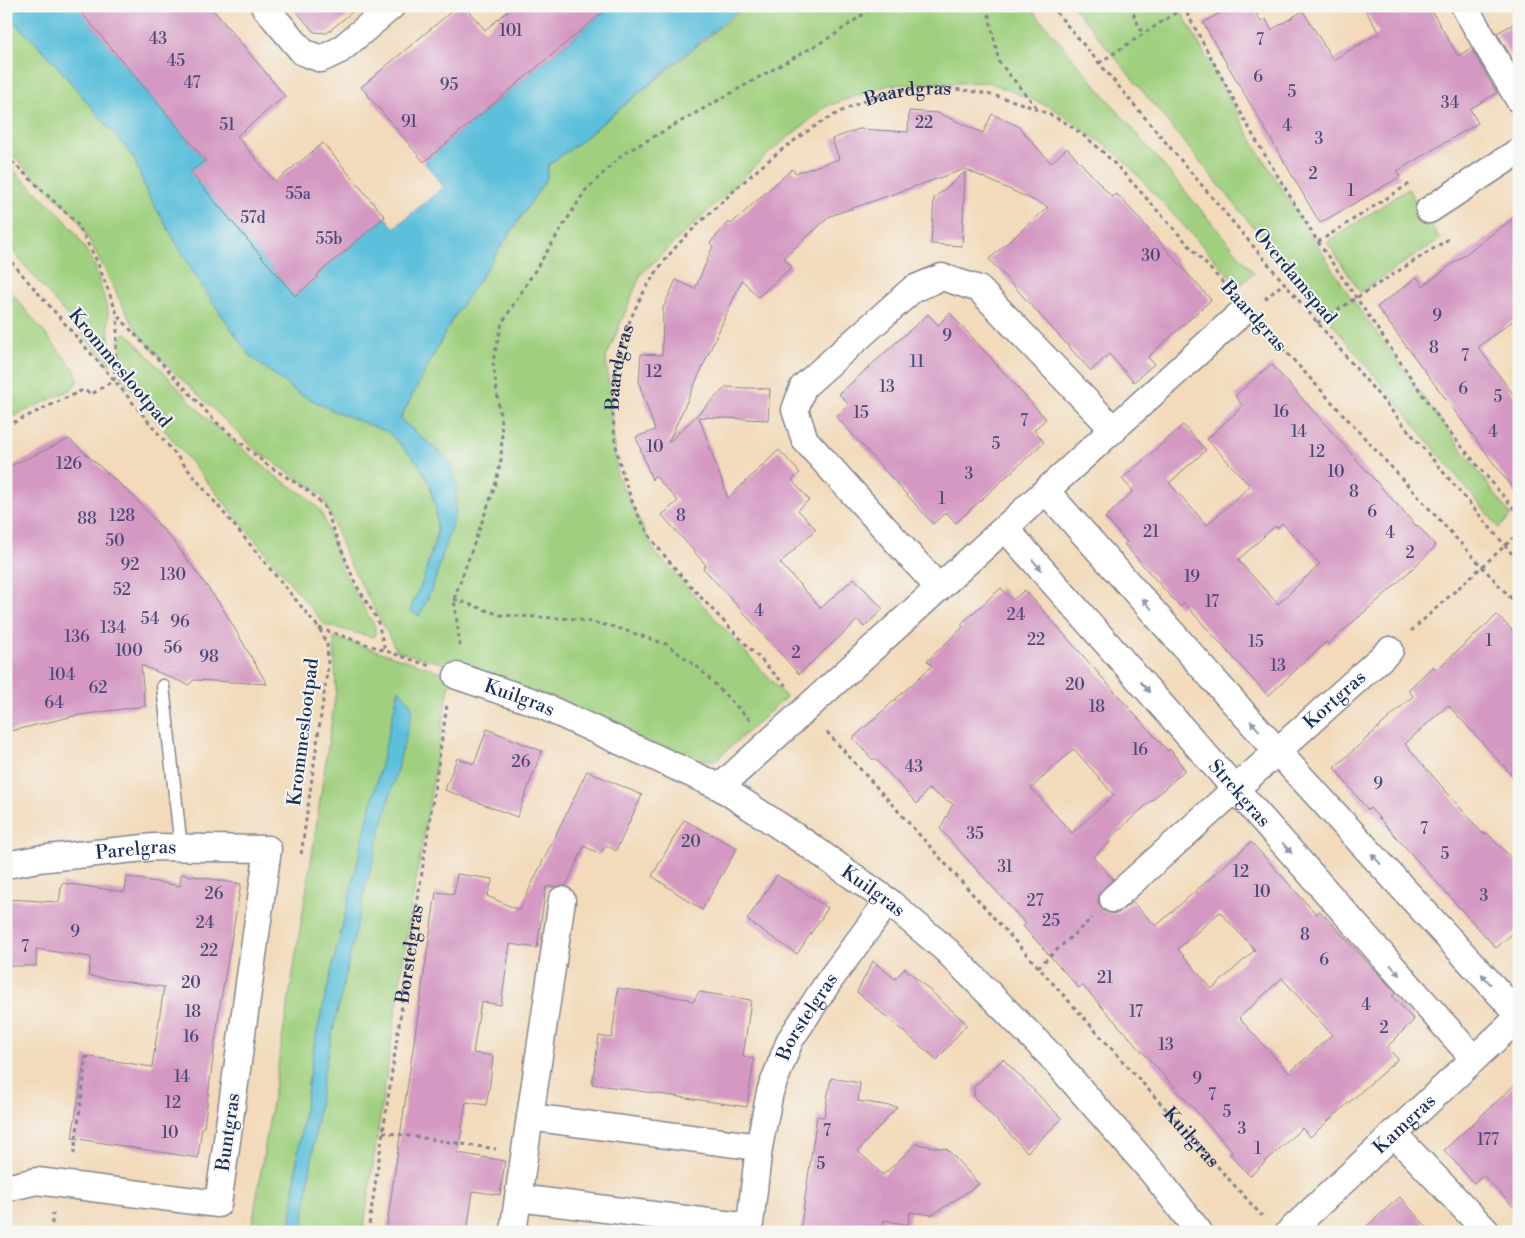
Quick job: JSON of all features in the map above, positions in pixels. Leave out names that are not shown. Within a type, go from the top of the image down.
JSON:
[{"type":"street","points":[[264,6],[303,52],[321,59],[340,50],[392,6]]},
{"type":"street","points":[[1464,6],[1519,100]]},
{"type":"street","points":[[1429,210],[1519,152]]},
{"type":"street","points":[[939,588],[805,440],[795,410],[803,387],[913,289],[942,277],[979,289],[1114,430]]},
{"type":"street","name":"Baardgras","points":[[720,787],[1239,315]]},
{"type":"street","points":[[1046,491],[1278,752],[1519,1016]]},
{"type":"street","name":"Strekgras","points":[[1005,528],[1474,1059]]},
{"type":"street","name":"Kortgras","points":[[1278,752],[1390,650]]},
{"type":"street","name":"Kuilgras","points":[[457,676],[534,702],[720,787],[810,846],[888,901],[946,950],[1049,1054],[1154,1174],[1198,1232]]},
{"type":"street","points":[[1114,899],[1278,752]]},
{"type":"street","name":"Parelgras","points":[[6,865],[38,859],[154,847],[268,849]]},
{"type":"street","name":"Buntgras","points":[[6,1188],[37,1181],[218,1204],[268,849]]},
{"type":"street","points":[[513,1232],[562,900]]},
{"type":"street","name":"Borstelgras","points":[[518,1198],[749,1229],[759,1148],[770,1092],[790,1040],[829,981],[888,901]]},
{"type":"street","name":"Kamgras","points":[[1289,1232],[1393,1132],[1519,1016]]},
{"type":"street","points":[[530,1117],[759,1148]]},
{"type":"street","points":[[1393,1132],[1488,1232]]},
{"type":"lane","points":[[163,686],[181,848]]},
{"type":"path","points":[[754,724],[700,669],[666,644],[615,627],[576,619],[500,615],[454,599],[495,486],[501,460],[502,432],[493,361],[502,323],[585,191],[623,154],[834,35],[875,6]]},
{"type":"path","points":[[987,6],[999,62],[1038,109]]},
{"type":"path","name":"Overdamspad","points":[[1051,6],[1519,562]]},
{"type":"path","points":[[1130,6],[1142,33]]},
{"type":"path","points":[[1099,63],[1142,33],[1185,7],[1254,137],[1318,242],[1442,424],[1519,515]]},
{"type":"path","name":"Baardgras","points":[[806,708],[654,543],[636,509],[621,469],[614,430],[613,391],[617,357],[632,316],[647,286],[667,258],[702,222],[776,155],[804,133],[836,113],[874,97],[914,90],[986,92],[1038,109],[1077,130],[1103,152],[1230,290]]},
{"type":"path","points":[[6,156],[76,222],[97,261],[118,316],[216,422],[266,464],[310,492],[325,508],[355,583],[377,619],[385,650]]},
{"type":"path","points":[[1317,323],[1448,240],[1412,182],[1318,242]]},
{"type":"path","name":"Krommeslootpad","points":[[6,256],[114,380],[319,628],[327,644],[328,666],[300,857]]},
{"type":"path","points":[[6,426],[83,390],[92,394],[114,380],[118,316]]},
{"type":"path","name":"Baardgras","points":[[1263,326],[1519,607]]},
{"type":"path","points":[[1390,650],[1519,533]]},
{"type":"path","name":"Borstelgras","points":[[368,1232],[448,701],[463,659],[454,599]]},
{"type":"path","points":[[319,628],[457,676]]},
{"type":"path","name":"Kuilgras","points":[[806,708],[1263,1217]]},
{"type":"path","points":[[1038,967],[1114,899]]},
{"type":"path","points":[[70,1185],[87,1056]]},
{"type":"path","points":[[383,1132],[525,1153]]},
{"type":"path","points":[[241,1232],[244,1217]]},
{"type":"green space","points":[[746,6],[1029,6],[1254,273],[1239,286],[1120,156],[1053,108],[988,82],[889,85],[827,106],[769,153],[641,274],[606,358],[617,475],[654,551],[786,697],[716,760],[678,759],[456,667],[397,651],[347,558],[323,496],[256,450],[165,363],[139,334],[79,220],[6,149],[6,14],[46,53],[134,158],[146,191],[199,282],[250,356],[296,392],[336,412],[388,432],[418,463],[429,482],[436,510],[437,532],[423,581],[411,607],[419,616],[433,586],[455,513],[449,460],[400,419],[452,320],[547,178],[548,165],[576,145]]},
{"type":"green space","points":[[1073,6],[1178,6],[1258,151],[1351,298],[1511,516],[1499,528]]},
{"type":"green space","points":[[6,164],[56,210],[74,231],[94,263],[108,312],[110,367],[6,243]]},
{"type":"green space","points":[[1408,189],[1440,239],[1360,292],[1327,242]]},
{"type":"green space","points":[[6,286],[75,370],[78,380],[72,389],[6,420]]},
{"type":"green space","points":[[124,333],[128,334],[208,420],[275,476],[306,496],[321,511],[344,573],[375,627],[373,637],[325,625],[121,377],[120,339]]},
{"type":"green space","points":[[334,637],[451,675],[411,909],[363,1232],[302,1232],[323,1075],[362,902],[399,690],[315,1040],[298,1150],[290,1232],[251,1232],[310,868],[336,691]]},
{"type":"water","points":[[6,6],[76,6],[205,160],[191,172],[295,296],[385,217],[394,228],[444,187],[424,162],[611,6],[743,6],[576,145],[548,165],[547,178],[452,320],[400,419],[449,460],[457,485],[455,513],[433,586],[419,616],[412,612],[411,607],[423,581],[437,532],[436,510],[429,482],[418,463],[388,432],[336,412],[296,392],[250,356],[199,282],[146,191],[134,158],[46,53],[6,14]]},
{"type":"water","points":[[399,689],[413,709],[362,902],[323,1075],[302,1232],[290,1232],[298,1150],[315,1040]]},
{"type":"building","points":[[76,6],[210,6],[285,96],[237,136],[275,182],[323,143],[385,217],[295,296],[190,172],[205,160]]},
{"type":"building","points":[[292,6],[359,6],[327,33],[314,32]]},
{"type":"building","points":[[458,6],[464,6],[485,30],[514,6],[610,6],[424,162],[361,87]]},
{"type":"building","points":[[1231,6],[1252,6],[1261,22],[1266,19],[1271,30],[1303,11],[1333,60],[1379,33],[1363,6],[1429,6],[1458,56],[1471,48],[1497,93],[1470,109],[1478,123],[1397,171],[1400,177],[1320,223],[1203,23]]},
{"type":"building","points":[[1519,21],[1519,70],[1497,33]]},
{"type":"building","points":[[909,111],[938,113],[983,133],[992,114],[1018,126],[1051,163],[1067,148],[1112,197],[1115,194],[1120,197],[1211,300],[1148,357],[1154,364],[1134,382],[1109,354],[1091,371],[989,259],[1048,207],[965,169],[830,216],[784,258],[792,267],[758,297],[742,280],[668,443],[726,387],[770,389],[768,420],[699,417],[728,498],[779,450],[800,473],[792,480],[809,500],[798,510],[816,529],[780,563],[821,608],[854,578],[883,609],[864,627],[858,620],[799,674],[703,568],[706,565],[662,515],[678,501],[654,475],[652,480],[636,437],[655,430],[639,383],[641,354],[662,355],[663,308],[676,280],[695,289],[713,246],[710,243],[729,222],[731,224],[792,169],[796,173],[839,159],[832,139],[859,129],[908,132]]},
{"type":"building","points":[[965,172],[962,246],[931,244],[934,198]]},
{"type":"building","points":[[1519,214],[1519,316],[1478,347],[1519,402],[1519,497],[1377,307],[1417,277],[1423,286]]},
{"type":"building","points":[[950,313],[1046,419],[1034,430],[1044,442],[956,523],[946,512],[933,524],[836,416],[849,405],[839,394],[928,314],[938,325]]},
{"type":"building","points":[[1272,365],[1436,546],[1392,588],[1328,644],[1326,642],[1268,696],[1184,603],[1180,607],[1124,544],[1127,542],[1105,518],[1133,491],[1122,479],[1183,425],[1206,450],[1169,483],[1207,525],[1250,486],[1207,439],[1243,406],[1235,396]],"holes":[[[1282,523],[1320,564],[1278,604],[1238,560],[1275,526],[1277,528]]]},
{"type":"building","points":[[69,439],[133,496],[175,543],[222,607],[267,684],[194,680],[188,685],[141,665],[145,706],[79,715],[6,732],[6,468]]},
{"type":"building","points":[[1001,588],[1012,600],[1025,590],[1168,751],[1170,749],[1185,770],[1109,839],[1111,841],[1093,857],[1113,879],[1099,894],[1098,903],[1102,909],[1109,913],[1117,914],[1132,902],[1156,926],[1251,842],[1316,914],[1320,911],[1396,993],[1392,996],[1414,1020],[1387,1047],[1398,1059],[1310,1137],[1302,1128],[1250,1176],[1230,1154],[1233,1152],[1082,985],[1079,988],[1023,926],[1026,924],[940,829],[953,804],[928,789],[917,804],[875,758],[873,760],[853,738],[932,666],[927,661],[963,627],[961,624]],"holes":[[[1074,749],[1114,795],[1072,833],[1031,788]],[[1220,912],[1255,950],[1212,989],[1178,949]],[[1282,978],[1332,1035],[1289,1073],[1239,1018]]]},
{"type":"building","points":[[1497,615],[1519,637],[1519,783],[1448,705],[1405,744],[1483,834],[1487,833],[1519,866],[1519,928],[1496,948],[1370,808],[1368,810],[1334,768],[1413,696],[1408,690],[1433,666],[1436,670]]},
{"type":"building","points":[[487,729],[542,751],[517,817],[445,790],[457,758],[474,764]]},
{"type":"building","points":[[587,771],[642,795],[616,851],[607,845],[600,854],[584,846],[566,886],[546,887],[537,948],[510,944],[501,1005],[481,1002],[473,1053],[493,1056],[490,1084],[486,1105],[466,1102],[458,1153],[505,1161],[500,1195],[473,1191],[467,1232],[386,1232],[436,892],[454,894],[457,874],[493,879],[487,896],[519,910]]},
{"type":"building","points":[[684,820],[737,848],[702,910],[652,876]]},
{"type":"building","points":[[181,874],[241,884],[220,1005],[204,1127],[202,1127],[198,1158],[72,1138],[85,1056],[152,1067],[164,987],[88,976],[91,957],[36,949],[36,966],[6,966],[6,899],[59,902],[62,883],[125,892],[127,877],[180,886]]},
{"type":"building","points":[[777,875],[828,908],[797,954],[747,920]]},
{"type":"building","points":[[873,961],[895,979],[905,968],[967,1024],[937,1060],[857,992]]},
{"type":"building","points":[[618,988],[688,999],[693,1002],[699,992],[751,1000],[743,1057],[754,1059],[747,1107],[592,1084],[599,1036],[612,1038]]},
{"type":"building","points":[[1003,1059],[1062,1119],[1027,1152],[974,1097],[974,1087]]},
{"type":"building","points":[[831,1078],[860,1083],[858,1101],[897,1107],[858,1151],[883,1175],[916,1144],[947,1149],[979,1184],[932,1215],[910,1212],[908,1225],[884,1220],[882,1230],[862,1227],[861,1232],[800,1232],[817,1116],[824,1117]]},
{"type":"building","points":[[1519,1081],[1519,1213],[1483,1175],[1474,1183],[1444,1150]]},
{"type":"building","points":[[1400,1197],[1431,1232],[1360,1232]]}]
